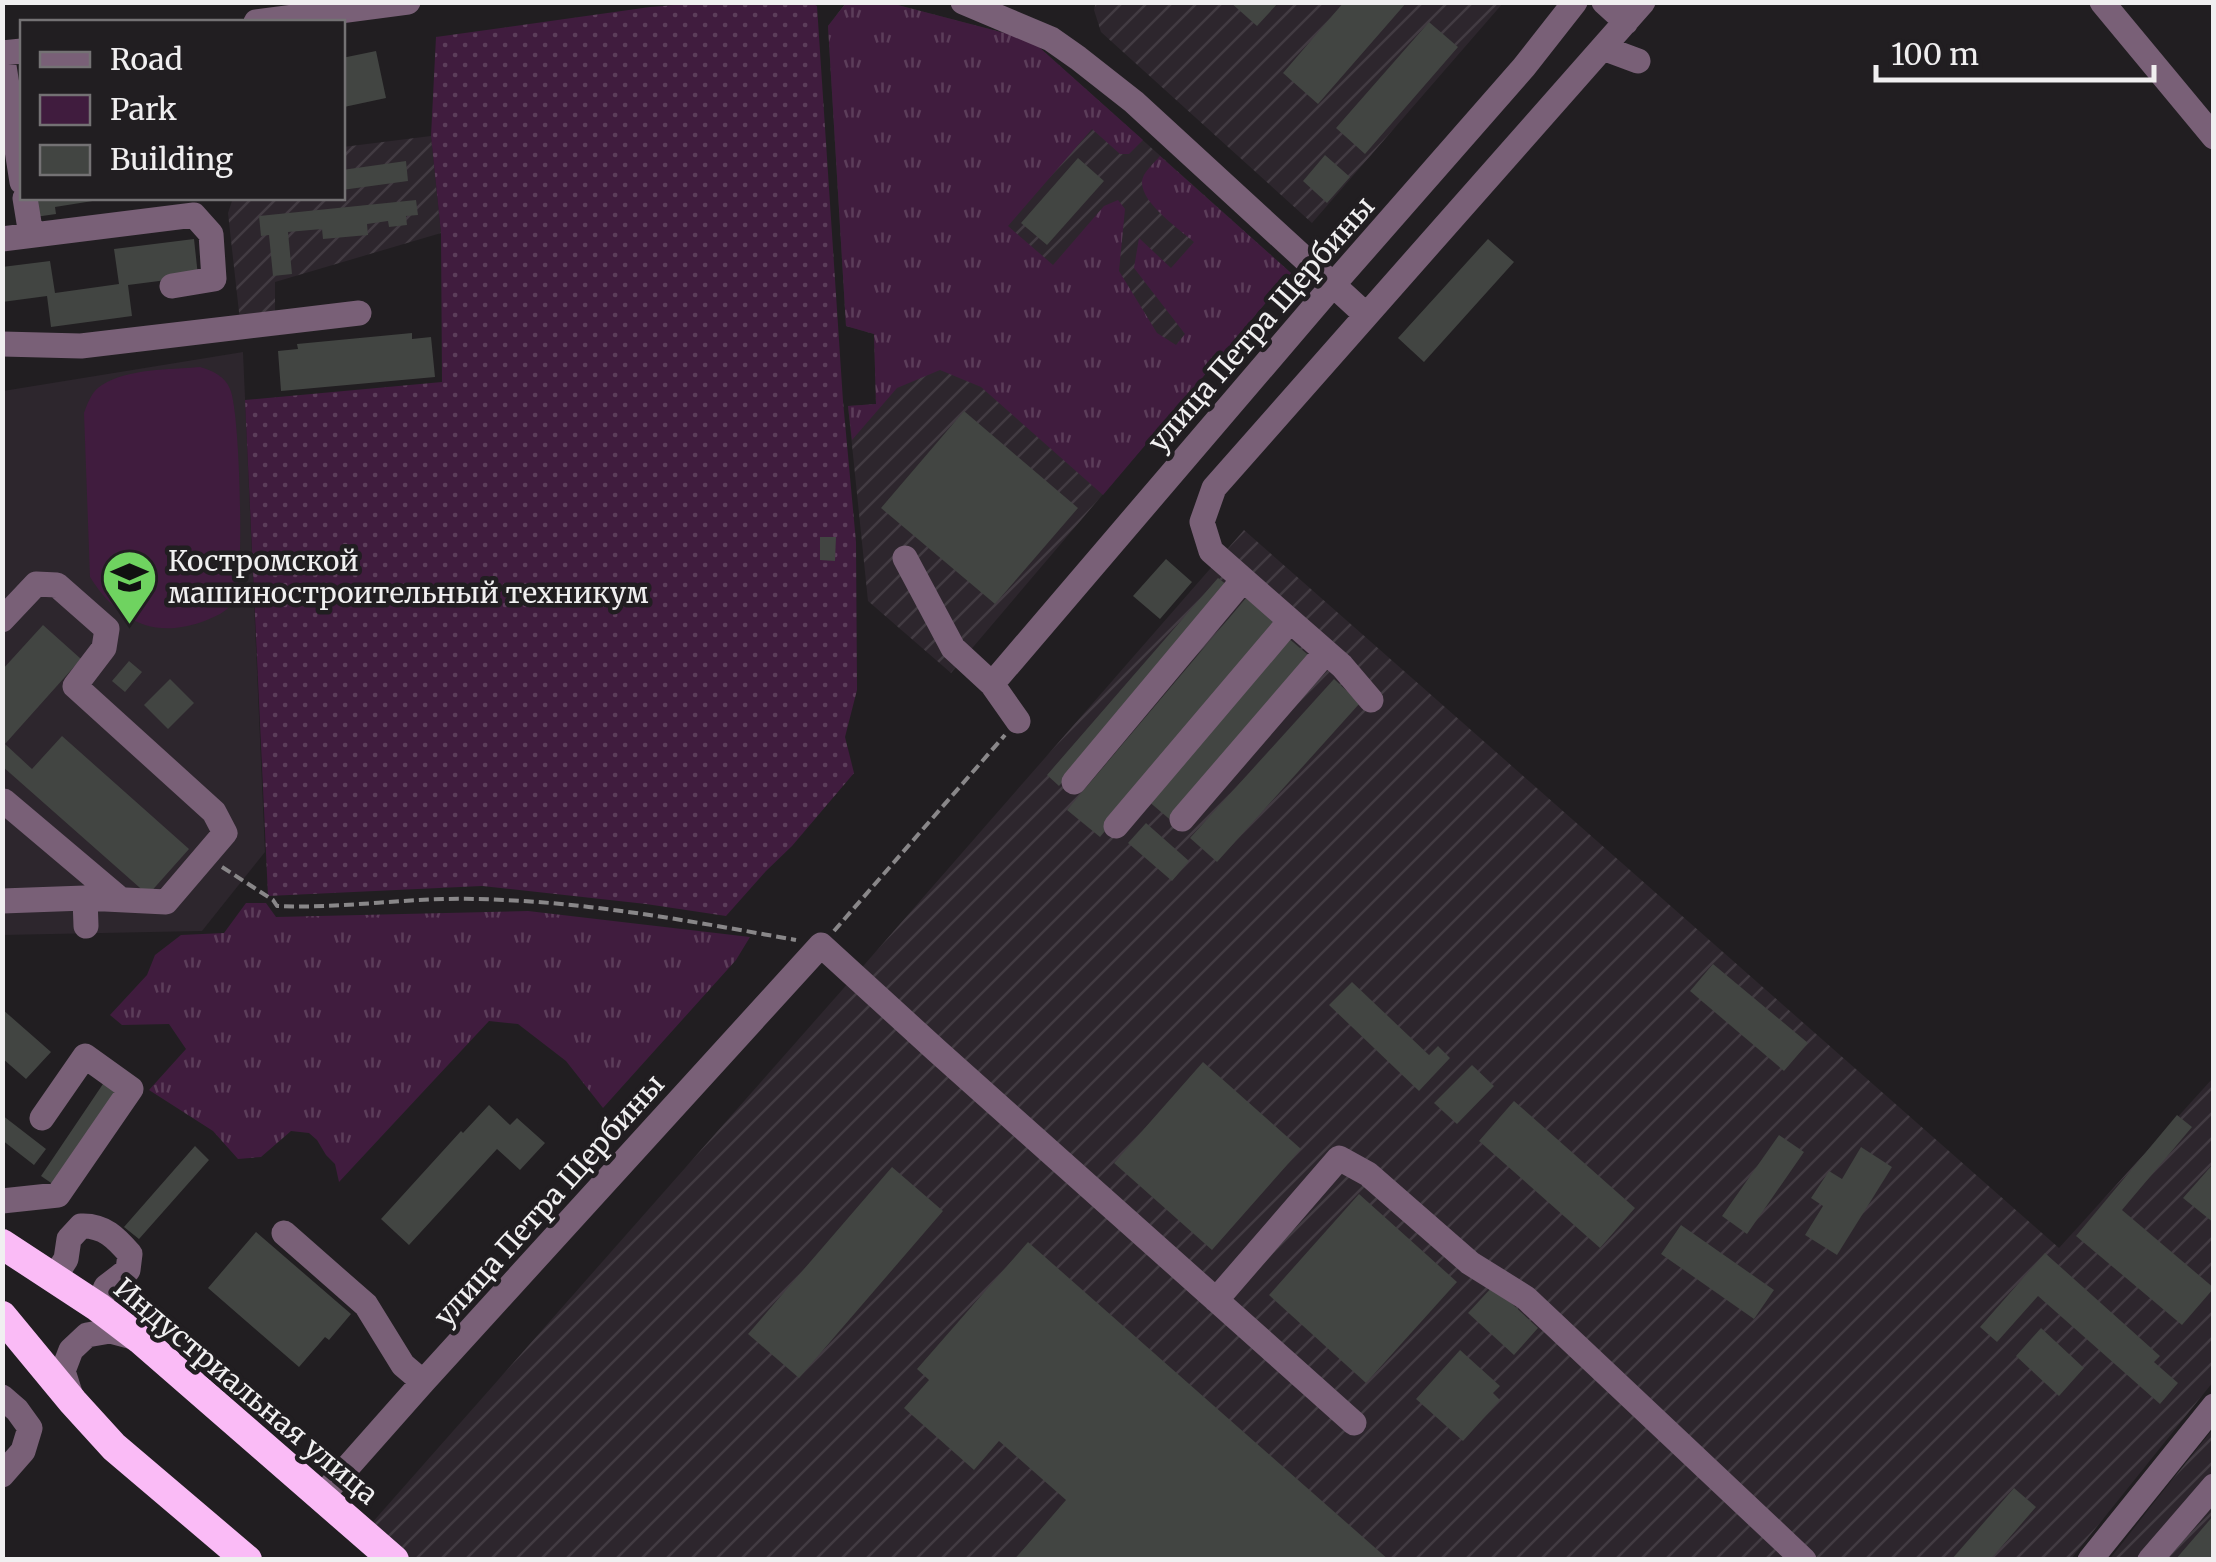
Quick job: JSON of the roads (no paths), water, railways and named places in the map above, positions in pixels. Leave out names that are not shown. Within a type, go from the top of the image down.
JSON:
[{"type":"highway","name":"Индустриальная улица","points":[[2,1244],[140,1339],[394,1560]]},
{"type":"highway","points":[[2,1316],[114,1447],[247,1560]]},
{"type":"street","points":[[271,20],[408,2]]},
{"type":"street","points":[[963,2],[1051,39],[1078,58],[1134,102],[1366,315]]},
{"type":"street","name":"улица Петра Щербины","points":[[992,684],[1576,2]]},
{"type":"street","points":[[1371,700],[1342,666],[1211,551],[1202,522],[1214,488],[1634,12],[1604,2]]},
{"type":"street","points":[[2102,2],[2214,137]]},
{"type":"street","points":[[1604,48],[1638,61]]},
{"type":"street","points":[[2,54],[15,169]]},
{"type":"street","points":[[25,200],[31,235]]},
{"type":"street","points":[[2,239],[194,215],[211,234],[214,279],[172,286]]},
{"type":"street","points":[[2,344],[81,346],[359,313]]},
{"type":"street","points":[[905,558],[953,648],[992,684],[1018,720]]},
{"type":"street","points":[[1074,782],[1243,580]]},
{"type":"street","points":[[2,620],[36,584],[57,585],[107,629],[104,648],[75,686],[214,812],[225,833],[166,902],[85,898],[2,901]]},
{"type":"street","points":[[1116,826],[1290,621]]},
{"type":"street","points":[[1182,819],[1326,652]]},
{"type":"street","points":[[4,801],[120,899]]},
{"type":"street","points":[[85,898],[86,926]]},
{"type":"street","name":"улица Петра Щербины","points":[[322,1496],[821,945],[1216,1300]]},
{"type":"street","points":[[2,1201],[58,1195],[131,1089],[85,1056],[42,1118]]},
{"type":"street","points":[[1354,1422],[1216,1300],[1339,1158],[1368,1174],[1470,1262],[1526,1298],[1804,1560]]},
{"type":"street","points":[[54,1278],[66,1259],[69,1239],[81,1226],[94,1225],[113,1235],[130,1254],[128,1270],[106,1287],[98,1307]]},
{"type":"street","points":[[284,1233],[366,1305],[403,1365],[422,1382]]},
{"type":"street","points":[[73,1402],[63,1370],[71,1350],[87,1335],[110,1331],[140,1339]]},
{"type":"street","points":[[2,1397],[30,1428],[23,1451],[2,1476]]},
{"type":"street","points":[[2090,1560],[2214,1406]]},
{"type":"street","points":[[2150,1560],[2214,1486]]},
{"type":"place","name":"Костромской машиностроительный техникум","points":[[129,626]]}]
